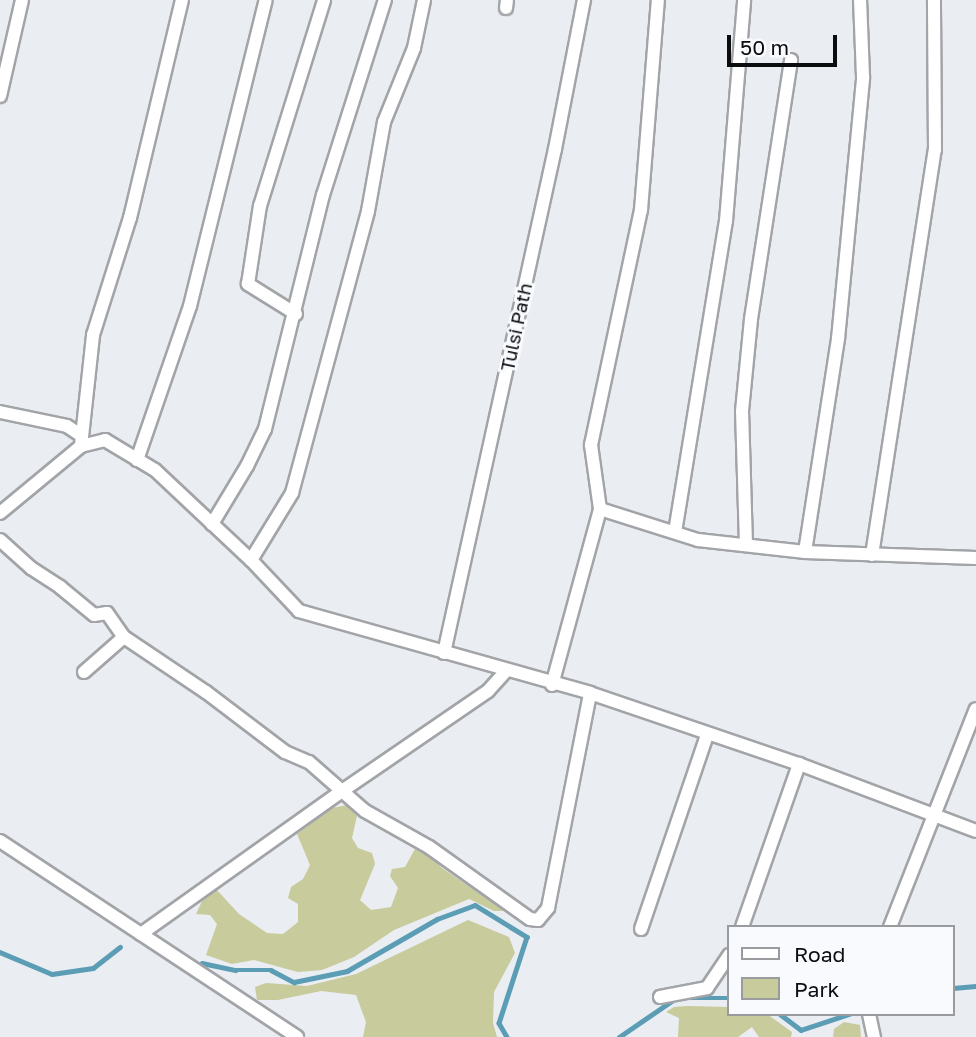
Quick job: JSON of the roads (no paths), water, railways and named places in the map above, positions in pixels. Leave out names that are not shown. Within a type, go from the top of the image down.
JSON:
[{"type":"street","points":[[0,96],[22,0]]},
{"type":"street","points":[[82,441],[93,335],[130,218],[182,0]]},
{"type":"street","points":[[138,460],[190,306],[266,0]]},
{"type":"street","points":[[296,314],[248,284],[260,206],[324,0]]},
{"type":"street","points":[[212,524],[247,466],[265,429],[296,314],[323,195],[385,0]]},
{"type":"street","points":[[251,560],[292,493],[368,211],[384,122],[414,48],[424,0]]},
{"type":"street","name":"Tulsi Path","points":[[444,653],[584,0]]},
{"type":"street","points":[[552,685],[600,509],[591,445],[641,210],[658,0]]},
{"type":"street","points":[[675,532],[726,222],[744,0]]},
{"type":"street","points":[[805,552],[840,325],[863,78],[860,0]]},
{"type":"street","points":[[872,555],[935,150],[934,0]]},
{"type":"street","points":[[746,545],[742,411],[748,345],[791,60]]},
{"type":"street","points":[[0,412],[67,426],[82,441]]},
{"type":"street","points":[[0,513],[82,441],[105,440],[155,471],[251,560],[299,611],[590,694],[799,764],[976,831]]},
{"type":"street","points":[[600,509],[698,540],[805,552],[976,558]]},
{"type":"street","points":[[0,540],[31,568],[60,587],[94,615],[107,613],[124,637],[206,692],[285,752],[309,762],[365,811],[429,847],[530,919],[538,920],[548,908],[590,694]]},
{"type":"street","points":[[84,672],[124,637]]},
{"type":"street","points":[[141,934],[455,711],[488,691],[506,671]]},
{"type":"street","points":[[891,925],[976,709]]},
{"type":"street","points":[[641,929],[707,735]]},
{"type":"street","points":[[743,925],[799,764]]},
{"type":"street","points":[[0,841],[297,1037]]},
{"type":"street","points":[[660,997],[707,988],[727,959]]},
{"type":"street","points":[[869,1016],[874,1037]]},
{"type":"waterway","points":[[202,963],[235,970],[271,970],[294,982],[347,971],[437,919],[475,905],[527,937],[499,1023],[507,1037]]},
{"type":"waterway","points":[[0,952],[52,974],[93,968],[120,947]]},
{"type":"waterway","points":[[955,988],[976,986]]},
{"type":"waterway","points":[[684,998],[727,998]]},
{"type":"waterway","points":[[619,1037],[673,1000]]},
{"type":"waterway","points":[[783,1016],[801,1030],[843,1016]]}]
